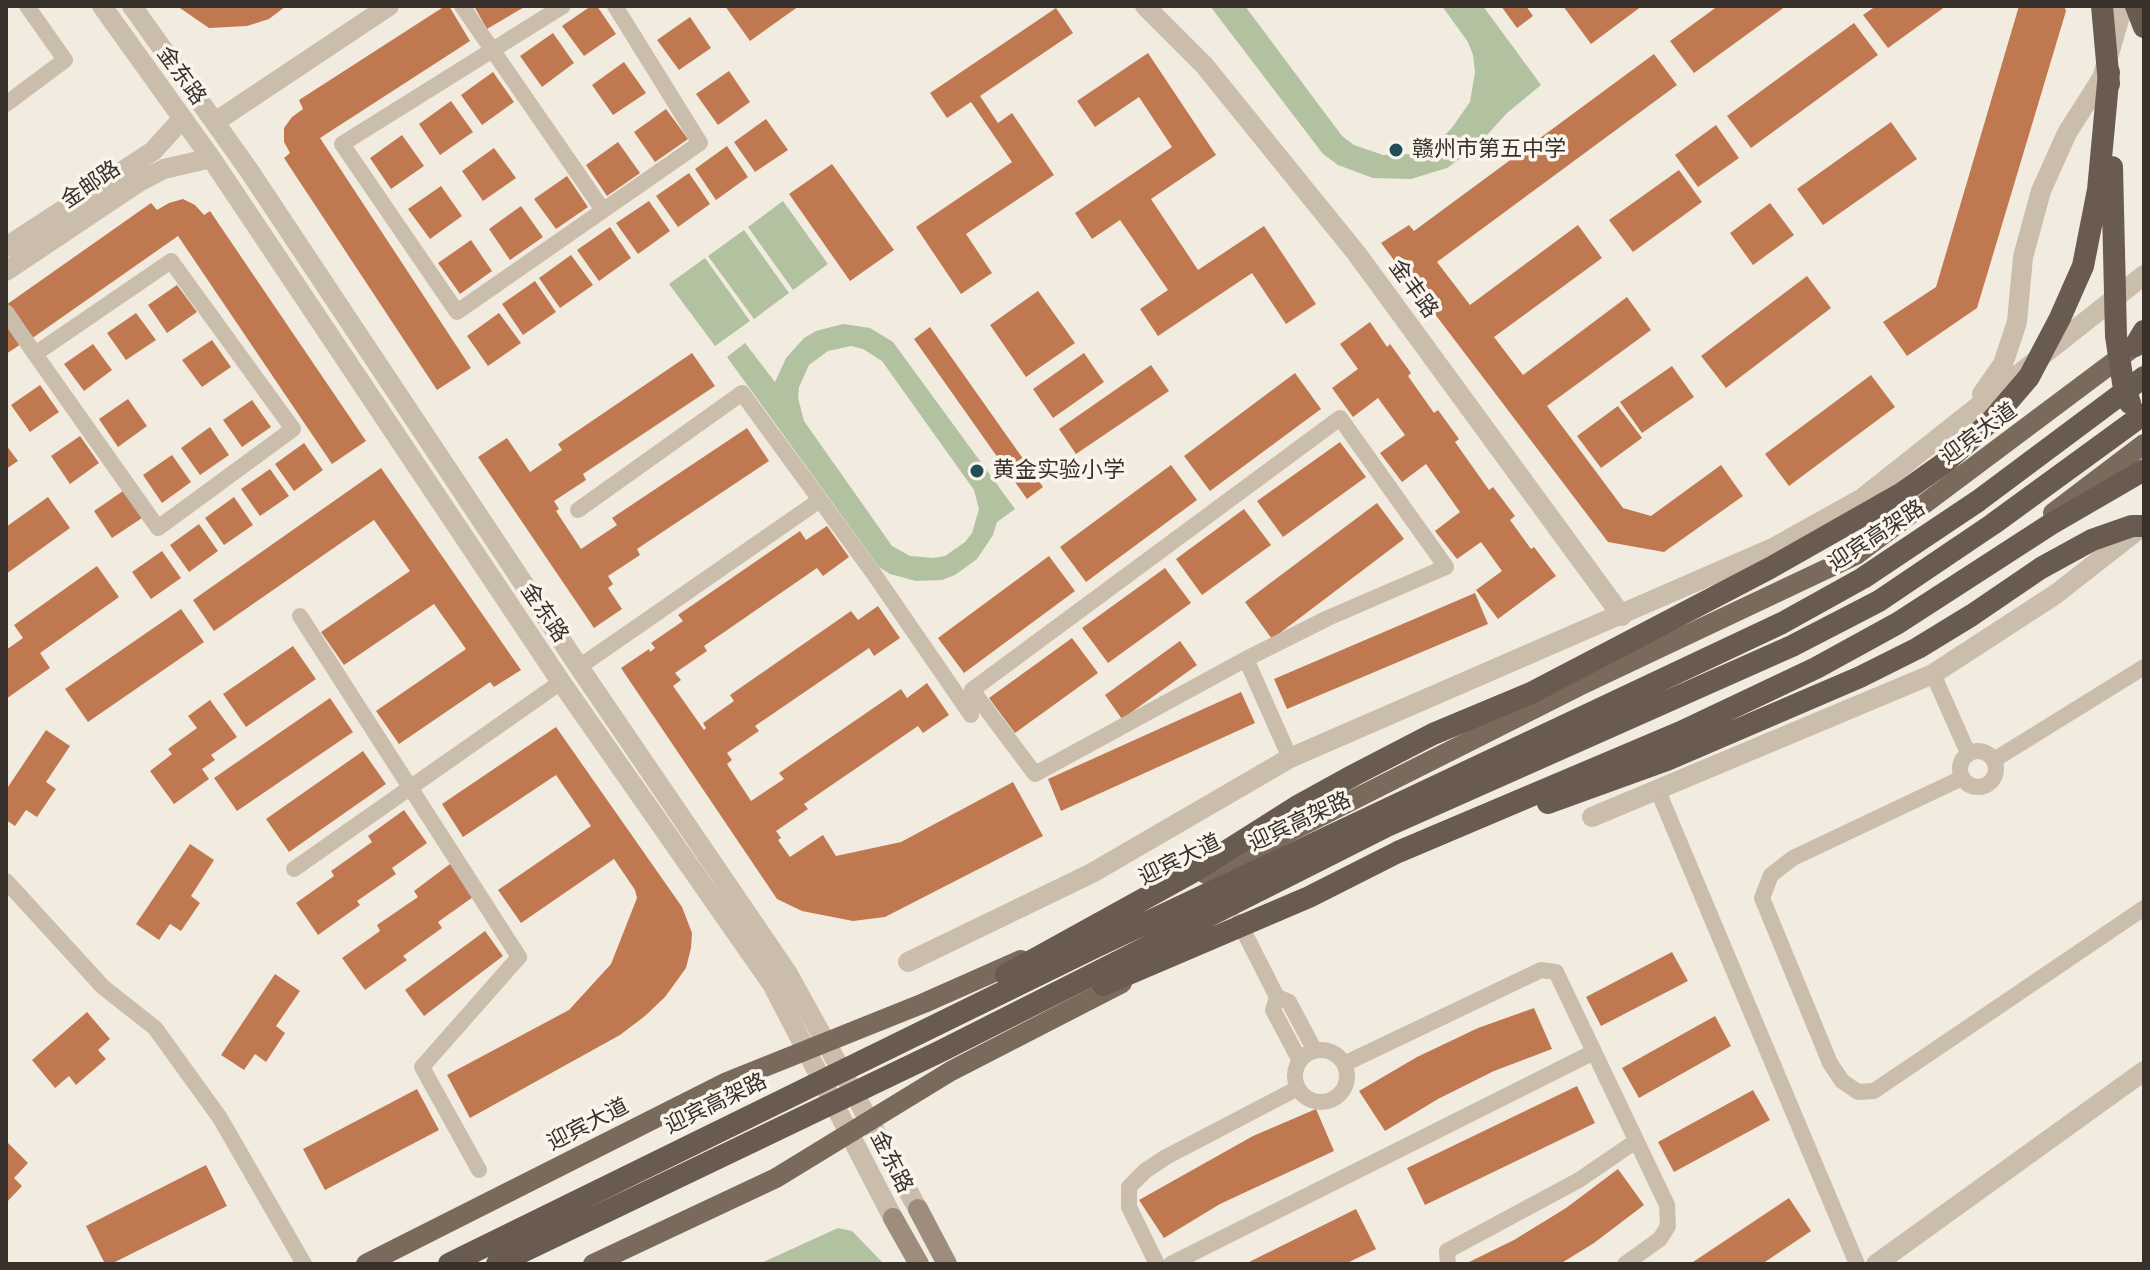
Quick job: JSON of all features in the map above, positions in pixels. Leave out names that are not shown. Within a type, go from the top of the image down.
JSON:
[{"type":"highway","points":[[2102,6],[2109,72],[2116,336],[2123,383],[2144,432]]},
{"type":"highway","points":[[2136,6],[2144,27]]},
{"type":"highway","points":[[835,1074],[999,978],[1198,869],[1296,807],[1354,775],[1433,734],[1531,693],[1681,615],[1902,493],[1947,461],[1993,419],[2029,377],[2083,266],[2098,190],[2109,72]]},
{"type":"highway","name":"迎宾高架路","points":[[449,1264],[1095,947],[1782,623],[1863,578],[1978,501],[2144,377]]},
{"type":"highway","name":"迎宾高架路","points":[[497,1264],[939,1052],[1387,826],[1778,652],[1879,601],[1993,524],[2144,414]]},
{"type":"highway","points":[[939,1052],[1309,897],[1398,852],[1681,732],[1816,668],[1898,623],[2051,524],[2144,470]]},
{"type":"highway","points":[[1398,852],[1562,799],[1667,760],[1802,703],[1918,648],[2041,568],[2092,540],[2144,525]]},
{"type":"main road","name":"迎宾大道","points":[[366,1264],[727,1082],[924,1003],[1168,893],[1579,686],[1856,555],[2141,339]]},
{"type":"main road","points":[[593,1264],[776,1178],[951,1071],[1239,922],[1615,772],[1818,675],[1900,630],[2144,444]]},
{"type":"main road","name":"金东路","points":[[918,1209],[947,1264]]},
{"type":"main road","name":"金东路","points":[[893,1218],[919,1264]]},
{"type":"street","points":[[6,104],[65,60],[27,6]]},
{"type":"street","name":"金东路","points":[[102,6],[211,158],[561,682],[772,984],[893,1218]]},
{"type":"street","name":"金东路","points":[[132,6],[215,122],[788,974],[918,1209]]},
{"type":"street","points":[[215,122],[389,6]]},
{"type":"street","points":[[462,6],[603,210]]},
{"type":"street","points":[[563,6],[342,144],[457,312],[700,143],[615,6]]},
{"type":"street","name":"金丰路","points":[[1145,6],[1204,65],[1357,254],[1622,616]]},
{"type":"street","points":[[1971,411],[2003,364],[2017,322],[2023,257],[2041,191],[2067,133],[2102,78],[2123,6]]},
{"type":"street","name":"金邮路","points":[[6,247],[153,151],[182,119]]},
{"type":"street","name":"金邮路","points":[[6,271],[139,182],[164,169],[211,158]]},
{"type":"street","points":[[6,312],[35,354],[158,528],[293,429],[171,261],[35,354]]},
{"type":"street","points":[[908,962],[1092,873],[1290,758],[1773,548],[1861,499],[2144,275]]},
{"type":"street","points":[[578,510],[742,393],[971,715]]},
{"type":"street","points":[[1340,418],[1446,567],[1328,618],[1246,659],[1035,774],[972,690],[1340,418]]},
{"type":"street","points":[[579,667],[820,500]]},
{"type":"street","points":[[1592,817],[1933,674],[2056,594],[2144,525]]},
{"type":"street","points":[[300,616],[519,957],[422,1067],[479,1170]]},
{"type":"street","points":[[1246,659],[1290,758]]},
{"type":"street","points":[[1994,760],[2144,667]]},
{"type":"street","points":[[1933,674],[1968,753]]},
{"type":"street","points":[[294,869],[561,682]]},
{"type":"street","points":[[1983,751],[1994,760],[1995,775],[1985,785],[1972,786],[1962,778],[1960,765],[1968,753],[1983,751]]},
{"type":"street","points":[[1962,778],[1793,858],[1771,875],[1766,886],[1762,898],[1830,1063],[1842,1081],[1858,1092],[1874,1091],[2144,908]]},
{"type":"street","points":[[1658,791],[1857,1264]]},
{"type":"street","points":[[6,881],[103,987],[155,1028],[220,1118],[304,1264]]},
{"type":"street","points":[[1239,922],[1277,997],[1289,1002],[1315,1051]]},
{"type":"street","points":[[1344,1064],[1541,970],[1556,972],[1667,1205],[1668,1226],[1660,1239],[1625,1264]]},
{"type":"street","points":[[1277,997],[1273,1010],[1300,1061]]},
{"type":"street","points":[[1315,1051],[1332,1052],[1344,1064],[1346,1084],[1331,1100],[1316,1102],[1298,1088],[1295,1074],[1300,1061],[1315,1051]]},
{"type":"street","points":[[1171,1264],[1594,1052]]},
{"type":"street","points":[[1876,1264],[2144,1071]]},
{"type":"street","points":[[1157,1264],[1129,1207],[1129,1187],[1166,1157],[1298,1088]]},
{"type":"street","points":[[1448,1264],[1447,1251],[1579,1180],[1636,1141]]},
{"type":"green space","points":[[1210,6],[1245,6],[1342,136],[1354,145],[1383,155],[1411,154],[1439,140],[1470,102],[1475,72],[1473,55],[1468,42],[1442,6],[1483,6],[1541,85],[1507,113],[1477,146],[1447,168],[1411,179],[1373,178],[1338,165],[1323,154]]},
{"type":"green space","points":[[783,201],[828,264],[793,290],[748,227]]},
{"type":"green space","points":[[744,230],[789,293],[754,319],[708,256]]},
{"type":"green space","points":[[705,258],[750,321],[715,346],[669,284]]},
{"type":"green space","points":[[843,324],[870,328],[893,342],[1015,509],[997,522],[993,535],[977,559],[955,575],[942,580],[916,581],[890,574],[879,567],[727,357],[745,343],[775,382],[786,358],[804,338],[816,331]],"holes":[[[851,346],[863,349],[882,361],[974,490],[979,509],[972,533],[945,556],[910,556],[892,546],[804,421],[798,398],[799,387],[809,365],[828,351]]]},
{"type":"green space","points":[[838,1228],[852,1231],[884,1264],[759,1264]]},
{"type":"building","points":[[177,6],[286,6],[269,19],[247,26],[209,28]]},
{"type":"building","points":[[449,6],[470,41],[320,138],[471,368],[437,390],[284,158],[290,153],[284,142],[284,128],[303,109],[299,100]]},
{"type":"building","points":[[474,6],[526,6],[487,29]]},
{"type":"building","points":[[591,6],[597,6],[616,34],[584,56],[562,26]]},
{"type":"building","points":[[725,6],[799,6],[750,41]]},
{"type":"building","points":[[1501,6],[1526,6],[1533,16],[1517,28]]},
{"type":"building","points":[[1563,6],[1642,6],[1591,44]]},
{"type":"building","points":[[1718,6],[1786,6],[1694,73],[1670,41]]},
{"type":"building","points":[[1876,6],[1946,6],[1888,48],[1863,15]]},
{"type":"building","points":[[2019,6],[2064,6],[2066,11],[1977,308],[1907,356],[1883,322],[1936,287]]},
{"type":"building","points":[[1056,8],[1073,33],[980,96],[998,123],[1012,113],[1054,175],[966,234],[992,273],[961,294],[916,227],[1012,162],[971,102],[947,118],[930,93]]},
{"type":"building","points":[[690,17],[711,48],[679,70],[657,40]]},
{"type":"building","points":[[1854,23],[1878,55],[1751,148],[1727,116]]},
{"type":"building","points":[[553,33],[574,63],[542,87],[520,56]]},
{"type":"building","points":[[1148,53],[1216,155],[1151,199],[1198,270],[1264,226],[1316,304],[1286,324],[1252,273],[1158,336],[1140,309],[1168,290],[1120,220],[1092,239],[1075,213],[1172,147],[1139,97],[1095,127],[1077,101]]},
{"type":"building","points":[[1654,54],[1677,85],[1437,262],[1470,305],[1578,225],[1602,258],[1494,337],[1523,375],[1627,297],[1651,330],[1547,406],[1623,508],[1651,516],[1721,465],[1743,496],[1664,552],[1608,542],[1381,243],[1409,225],[1414,231]]},
{"type":"building","points":[[624,62],[646,93],[613,115],[592,85]]},
{"type":"building","points":[[729,71],[750,102],[718,125],[696,94]]},
{"type":"building","points":[[493,72],[514,102],[482,125],[461,95]]},
{"type":"building","points":[[451,101],[473,132],[440,155],[419,124]]},
{"type":"building","points":[[666,109],[688,139],[655,162],[634,132]]},
{"type":"building","points":[[766,119],[788,150],[755,172],[734,142]]},
{"type":"building","points":[[1891,122],[1917,159],[1823,225],[1797,189]]},
{"type":"building","points":[[1716,125],[1739,158],[1698,187],[1675,155]]},
{"type":"building","points":[[402,135],[424,166],[391,189],[370,158]]},
{"type":"building","points":[[618,142],[640,173],[607,196],[586,165]]},
{"type":"building","points":[[727,146],[748,177],[716,200],[695,169]]},
{"type":"building","points":[[494,148],[516,178],[483,201],[462,171]]},
{"type":"building","points":[[832,164],[894,250],[850,281],[789,194]]},
{"type":"building","points":[[1679,170],[1702,202],[1633,252],[1609,220]]},
{"type":"building","points":[[689,173],[710,204],[678,227],[656,196]]},
{"type":"building","points":[[567,176],[588,207],[556,229],[534,199]]},
{"type":"building","points":[[441,186],[462,216],[430,239],[408,209]]},
{"type":"building","points":[[183,199],[195,205],[204,215],[210,211],[366,441],[332,464],[178,236],[31,339],[6,305],[151,203],[157,210]]},
{"type":"building","points":[[649,201],[670,231],[638,254],[616,223]]},
{"type":"building","points":[[1770,203],[1794,235],[1753,265],[1730,233]]},
{"type":"building","points":[[521,206],[543,237],[510,260],[489,229]]},
{"type":"building","points":[[610,227],[631,258],[599,281],[577,250]]},
{"type":"building","points":[[471,240],[492,271],[460,294],[438,263]]},
{"type":"building","points":[[571,255],[593,285],[560,308],[539,278]]},
{"type":"building","points":[[1807,276],[1831,308],[1726,388],[1701,356]]},
{"type":"building","points":[[535,281],[556,312],[523,335],[502,304]]},
{"type":"building","points":[[177,285],[197,312],[167,333],[148,305]]},
{"type":"building","points":[[1038,291],[1075,343],[1026,377],[990,325]]},
{"type":"building","points":[[136,313],[156,340],[126,360],[107,333]]},
{"type":"building","points":[[499,313],[521,343],[488,366],[467,336]]},
{"type":"building","points":[[6,322],[21,344],[6,354]]},
{"type":"building","points":[[1370,322],[1387,347],[1390,344],[1411,373],[1408,376],[1434,413],[1438,410],[1459,439],[1455,442],[1489,490],[1493,487],[1515,516],[1510,520],[1531,549],[1534,547],[1556,576],[1498,619],[1476,590],[1502,571],[1481,542],[1457,559],[1435,531],[1460,512],[1426,464],[1402,482],[1380,453],[1405,435],[1378,398],[1353,417],[1332,388],[1358,369],[1340,344]]},
{"type":"building","points":[[930,327],[1043,487],[1027,499],[914,339]]},
{"type":"building","points":[[212,340],[231,367],[202,387],[182,360]]},
{"type":"building","points":[[93,344],[112,370],[84,391],[64,364]]},
{"type":"building","points":[[692,353],[715,386],[583,474],[586,480],[554,501],[559,509],[556,511],[581,549],[617,525],[612,518],[747,428],[769,461],[637,549],[640,555],[608,576],[613,584],[608,588],[622,609],[594,628],[478,457],[507,438],[530,472],[562,450],[558,444]]},
{"type":"building","points":[[1084,353],[1104,382],[1053,418],[1033,389]]},
{"type":"building","points":[[1151,365],[1169,391],[1076,454],[1059,429]]},
{"type":"building","points":[[1672,366],[1694,397],[1642,433],[1620,402]]},
{"type":"building","points":[[1295,373],[1321,409],[1210,491],[1184,456]]},
{"type":"building","points":[[1871,375],[1895,407],[1789,486],[1765,454]]},
{"type":"building","points":[[40,385],[59,412],[30,432],[11,405]]},
{"type":"building","points":[[128,399],[147,426],[118,447],[99,419]]},
{"type":"building","points":[[252,400],[271,427],[242,447],[223,420]]},
{"type":"building","points":[[1618,406],[1642,438],[1601,468],[1577,436]]},
{"type":"building","points":[[210,427],[229,455],[200,475],[181,448]]},
{"type":"building","points":[[80,436],[99,463],[70,484],[51,456]]},
{"type":"building","points":[[1340,442],[1366,477],[1283,537],[1257,501]]},
{"type":"building","points":[[304,443],[323,470],[294,491],[275,464]]},
{"type":"building","points":[[6,445],[18,461],[6,469]]},
{"type":"building","points":[[172,455],[191,482],[162,503],[143,475]]},
{"type":"building","points":[[1171,465],[1197,500],[1086,582],[1060,547]]},
{"type":"building","points":[[381,468],[521,670],[494,687],[490,682],[399,744],[376,711],[466,649],[434,604],[344,665],[321,632],[410,571],[374,520],[214,631],[193,600]]},
{"type":"building","points":[[270,469],[289,496],[260,516],[241,489]]},
{"type":"building","points":[[123,491],[142,518],[112,538],[94,511]]},
{"type":"building","points":[[48,497],[70,528],[6,574],[6,527]]},
{"type":"building","points":[[234,497],[253,525],[224,545],[205,518]]},
{"type":"building","points":[[1377,503],[1404,539],[1272,639],[1245,602]]},
{"type":"building","points":[[1244,509],[1271,545],[1202,595],[1176,559]]},
{"type":"building","points":[[199,524],[218,551],[189,572],[170,545]]},
{"type":"building","points":[[827,526],[849,557],[823,576],[817,568],[704,646],[707,651],[675,673],[681,680],[673,686],[704,730],[703,723],[734,701],[730,695],[851,611],[858,620],[878,606],[900,638],[874,656],[869,648],[755,726],[759,731],[727,753],[732,760],[727,764],[751,801],[784,779],[779,773],[901,689],[907,698],[927,683],[949,715],[923,733],[918,726],[804,804],[808,809],[776,831],[781,838],[778,840],[790,857],[823,835],[836,856],[901,842],[1013,782],[1043,836],[885,917],[853,921],[802,911],[777,899],[621,668],[655,648],[651,643],[683,621],[678,615],[800,531],[806,540]]},
{"type":"building","points":[[162,551],[181,578],[151,599],[132,572]]},
{"type":"building","points":[[1049,556],[1075,591],[964,673],[938,638]]},
{"type":"building","points":[[97,566],[119,597],[40,653],[50,668],[6,699],[6,650],[23,638],[14,625]]},
{"type":"building","points":[[1165,568],[1191,603],[1108,663],[1082,628]]},
{"type":"building","points":[[1475,593],[1488,624],[1287,709],[1274,679]]},
{"type":"building","points":[[181,609],[204,642],[88,722],[65,689]]},
{"type":"building","points":[[1072,638],[1098,673],[1015,733],[989,698]]},
{"type":"building","points":[[1180,641],[1197,665],[1122,719],[1105,695]]},
{"type":"building","points":[[293,646],[316,679],[246,727],[223,694]]},
{"type":"building","points":[[1241,692],[1255,723],[1061,811],[1048,779]]},
{"type":"building","points":[[330,698],[353,732],[237,811],[214,778]]},
{"type":"building","points":[[210,700],[237,737],[211,755],[215,760],[202,769],[209,779],[174,804],[150,771],[172,754],[168,749],[197,728],[188,716]]},
{"type":"building","points":[[556,727],[682,907],[692,933],[691,948],[686,968],[665,997],[645,1016],[620,1035],[470,1118],[447,1075],[569,1010],[611,964],[637,898],[614,859],[521,923],[498,890],[591,826],[556,775],[463,837],[442,804]]},
{"type":"building","points":[[46,730],[70,746],[46,782],[56,789],[37,817],[26,810],[15,826],[6,820],[6,790]]},
{"type":"building","points":[[363,751],[386,784],[289,852],[266,819]]},
{"type":"building","points":[[404,810],[427,843],[392,868],[396,874],[357,901],[360,905],[318,935],[296,903],[334,876],[331,871],[372,842],[368,836]]},
{"type":"building","points":[[190,844],[214,860],[191,896],[200,903],[181,931],[170,924],[159,940],[136,924]]},
{"type":"building","points":[[450,864],[473,897],[438,922],[442,928],[403,956],[407,960],[365,990],[342,958],[380,931],[377,925],[418,897],[414,891]]},
{"type":"building","points":[[485,931],[503,956],[424,1016],[405,990]]},
{"type":"building","points":[[1672,952],[1688,981],[1601,1026],[1586,997]]},
{"type":"building","points":[[275,974],[300,991],[276,1026],[285,1033],[266,1062],[255,1054],[244,1070],[221,1055]]},
{"type":"building","points":[[1534,1008],[1552,1049],[1494,1071],[1438,1099],[1385,1131],[1359,1091],[1417,1057],[1478,1028]]},
{"type":"building","points":[[87,1012],[110,1039],[98,1050],[106,1059],[76,1085],[69,1076],[55,1088],[32,1060]]},
{"type":"building","points":[[1715,1016],[1731,1046],[1639,1098],[1622,1068]]},
{"type":"building","points":[[1577,1086],[1595,1123],[1425,1205],[1407,1168]]},
{"type":"building","points":[[417,1089],[439,1130],[325,1190],[303,1149]]},
{"type":"building","points":[[1753,1090],[1770,1120],[1674,1172],[1658,1142]]},
{"type":"building","points":[[1316,1109],[1334,1151],[1220,1204],[1164,1238],[1139,1200],[1253,1136]]},
{"type":"building","points":[[6,1141],[28,1163],[14,1178],[22,1186],[6,1203]]},
{"type":"building","points":[[206,1165],[227,1206],[111,1264],[105,1264],[86,1226]]},
{"type":"building","points":[[1618,1169],[1644,1205],[1594,1243],[1560,1264],[1465,1264],[1514,1240],[1566,1208]]},
{"type":"building","points":[[1789,1198],[1811,1231],[1762,1264],[1690,1264]]},
{"type":"building","points":[[1356,1209],[1376,1249],[1345,1264],[1245,1264]]},
{"type":"place","name":"赣州市第五中学","points":[[1396,150]]},
{"type":"place","name":"黄金实验小学","points":[[977,471]]}]
